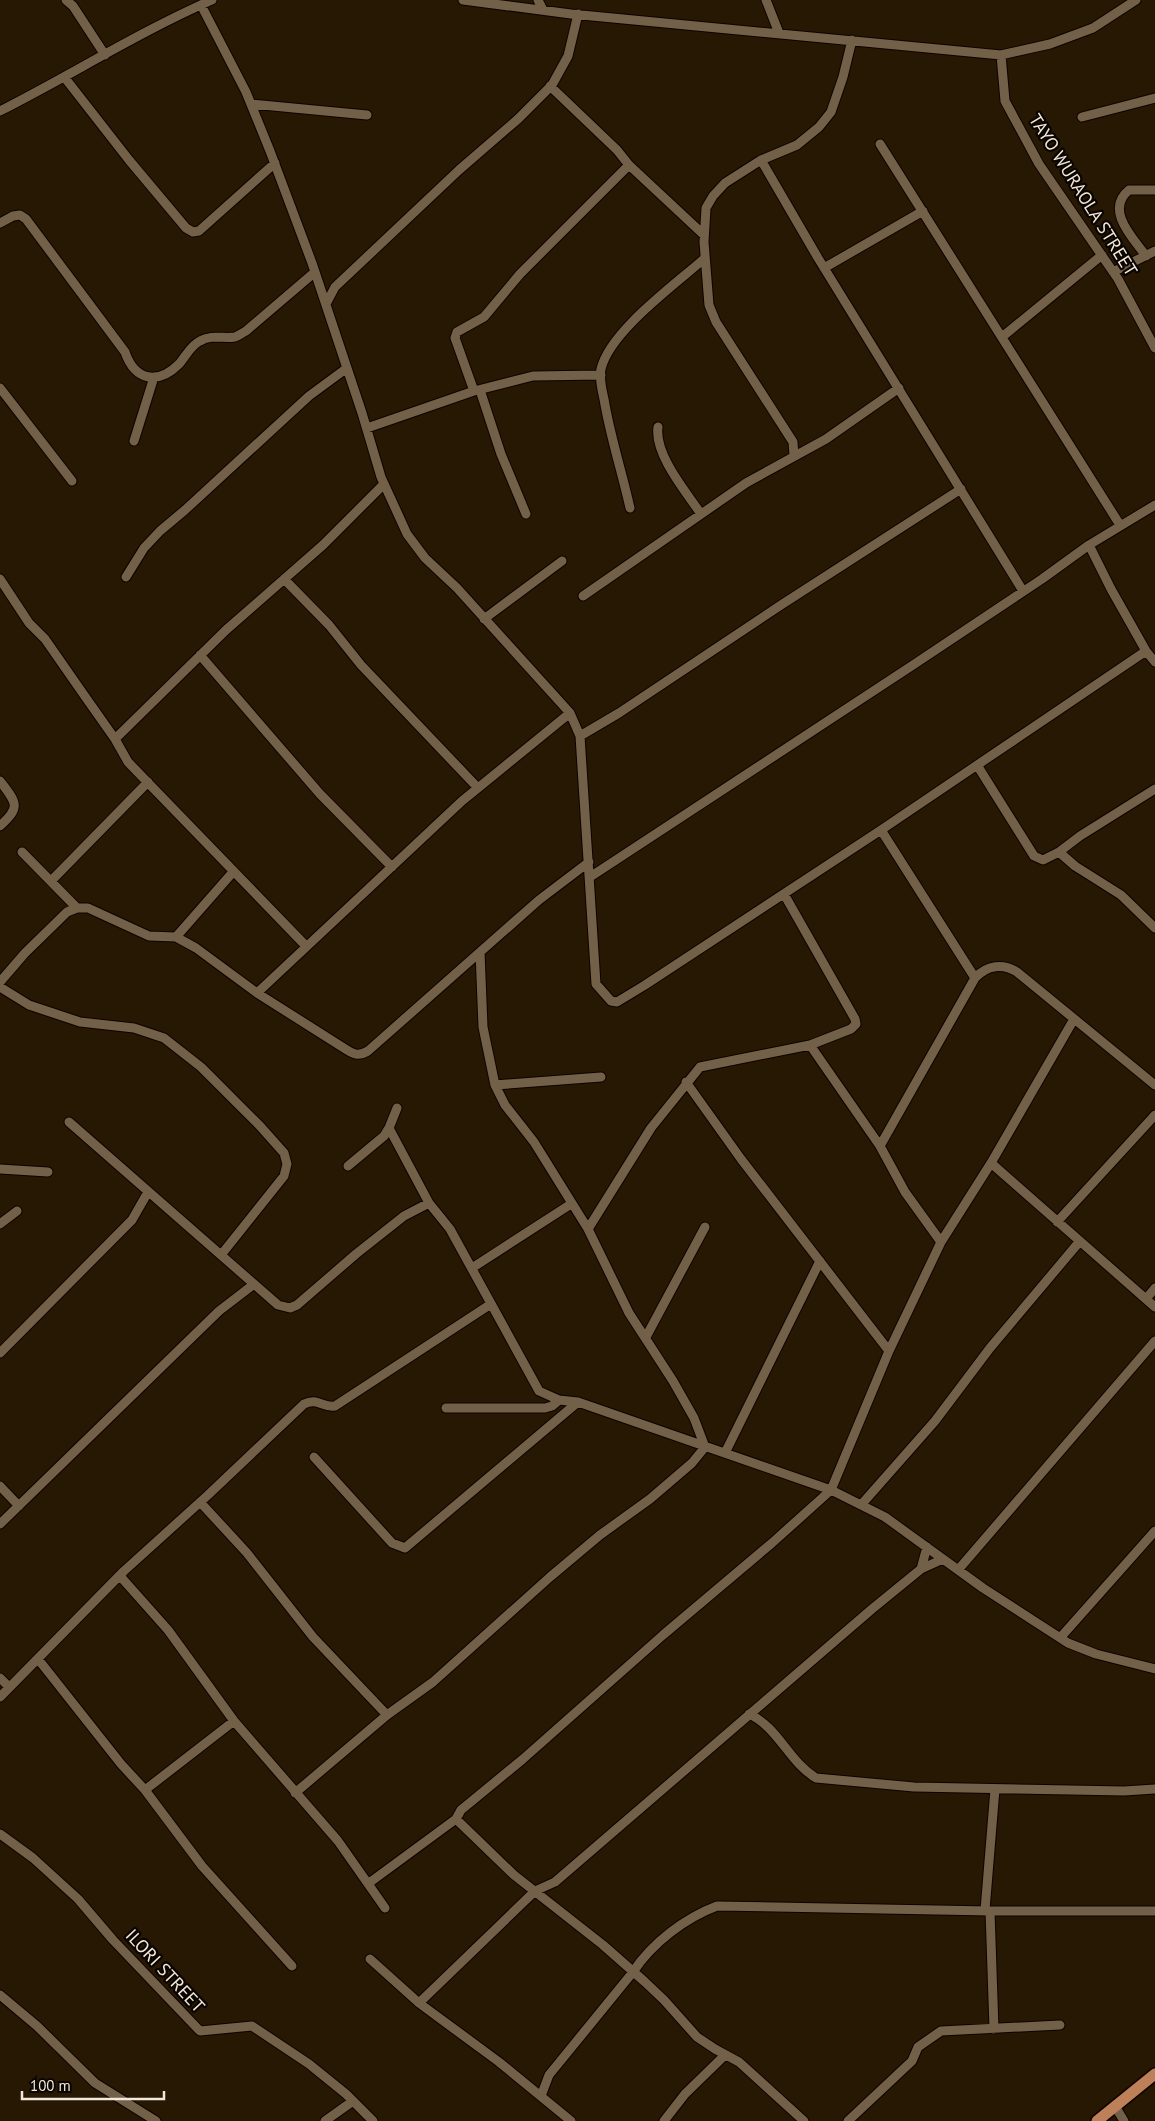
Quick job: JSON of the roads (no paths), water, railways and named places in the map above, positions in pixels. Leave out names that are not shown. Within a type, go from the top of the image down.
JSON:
[{"type":"main road","points":[[1097,2121],[1155,2074]]},
{"type":"street","points":[[66,0],[73,6],[105,55]]},
{"type":"street","points":[[0,111],[65,78],[171,18],[212,0]]},
{"type":"street","points":[[463,0],[578,14],[1001,55],[1050,44],[1093,28],[1136,0]]},
{"type":"street","points":[[538,0],[543,10]]},
{"type":"street","points":[[766,0],[779,33]]},
{"type":"street","points":[[201,5],[251,104],[275,163],[326,304],[384,484],[407,534],[425,558],[457,588],[570,713],[580,736],[596,984],[611,1001],[617,1002],[784,894],[1146,651]]},
{"type":"street","points":[[326,304],[335,287],[452,176],[518,120],[550,86],[568,56],[578,14]]},
{"type":"street","points":[[794,456],[794,442],[716,322],[709,305],[704,235],[706,208],[713,196],[725,183],[761,160],[797,145],[819,127],[831,112],[843,77],[852,40]]},
{"type":"street","name":"TAYO WURAOLA STREET","points":[[1001,55],[1005,101],[1039,164],[1113,272],[1155,348]]},
{"type":"street","points":[[65,78],[129,160],[186,228],[193,232],[199,231],[204,227],[275,163]]},
{"type":"street","points":[[550,86],[617,150],[628,165],[704,235]]},
{"type":"street","points":[[1082,117],[1155,98]]},
{"type":"street","points":[[251,104],[367,115]]},
{"type":"street","points":[[880,144],[1120,525]]},
{"type":"street","points":[[761,160],[824,268],[1023,591]]},
{"type":"street","points":[[526,514],[455,338],[457,332],[484,317],[520,274],[628,165]]},
{"type":"street","points":[[1146,256],[1122,223],[1120,216],[1121,203],[1129,190],[1155,190]]},
{"type":"street","points":[[824,268],[923,211]]},
{"type":"street","points":[[0,223],[13,216],[20,215],[26,219],[125,352],[130,366],[138,374],[150,377],[164,375],[179,364],[200,341],[219,336],[235,337],[246,331],[315,272]]},
{"type":"street","points":[[1113,272],[1155,252]]},
{"type":"street","points":[[1002,337],[1102,255]]},
{"type":"street","points":[[630,508],[609,428],[601,375],[607,354],[632,322],[705,258]]},
{"type":"street","points":[[319,284],[335,287]]},
{"type":"street","points":[[126,577],[144,548],[160,530],[185,510],[310,396],[347,368]]},
{"type":"street","points":[[366,428],[477,391],[533,376],[601,375]]},
{"type":"street","points":[[134,441],[154,377]]},
{"type":"street","points":[[0,388],[72,482]]},
{"type":"street","points":[[583,596],[746,484],[826,439],[899,388]]},
{"type":"street","points":[[658,427],[656,437],[665,459],[701,514]]},
{"type":"street","points":[[794,442],[808,448]]},
{"type":"street","points":[[115,739],[200,656],[323,545],[384,484]]},
{"type":"street","points":[[580,736],[619,713],[781,605],[961,489]]},
{"type":"street","points":[[590,877],[794,744],[1089,545],[1155,505]]},
{"type":"street","points":[[1089,545],[1111,589],[1146,651],[1155,662]]},
{"type":"street","points":[[484,619],[562,561]]},
{"type":"street","points":[[0,579],[29,623],[45,639],[115,739],[128,762],[306,946]]},
{"type":"street","points":[[284,580],[329,625],[368,672],[478,788]]},
{"type":"street","points":[[200,656],[320,794],[392,867]]},
{"type":"street","points":[[257,993],[478,788],[570,713]]},
{"type":"street","points":[[977,765],[1034,856],[1043,860],[1060,852],[1080,836],[1154,792]]},
{"type":"street","points":[[0,782],[14,802],[15,809],[12,815],[0,826]]},
{"type":"street","points":[[51,881],[148,782]]},
{"type":"street","points":[[881,830],[975,978]]},
{"type":"street","points":[[22,852],[77,908]]},
{"type":"street","points":[[1060,852],[1075,866],[1122,895],[1155,928]]},
{"type":"street","points":[[0,982],[25,953],[67,912],[77,908],[88,908],[149,936],[176,937],[196,948],[257,993],[347,1050],[355,1055],[362,1054],[368,1051],[539,900],[589,862]]},
{"type":"street","points":[[176,937],[233,872]]},
{"type":"street","points":[[588,1229],[651,1128],[686,1082],[700,1067],[810,1045],[850,1029],[856,1024],[855,1019],[784,894]]},
{"type":"street","points":[[480,952],[483,1027],[495,1085],[505,1105],[534,1142],[588,1229],[629,1312],[694,1418],[705,1447]]},
{"type":"street","points":[[880,1146],[975,978],[996,966],[1009,967],[1155,1085]]},
{"type":"street","points":[[0,987],[29,1005],[80,1022],[134,1028],[164,1038],[201,1066],[284,1153],[288,1164],[284,1176],[221,1255]]},
{"type":"street","points":[[369,1883],[456,1819],[461,1810],[523,1759],[663,1635],[772,1543],[830,1490],[889,1351],[941,1242],[991,1163],[1074,1019]]},
{"type":"street","points":[[810,1045],[880,1146],[905,1192],[941,1242]]},
{"type":"street","points":[[495,1085],[601,1077]]},
{"type":"street","points":[[686,1082],[741,1159],[889,1351]]},
{"type":"street","points":[[348,1166],[384,1136],[397,1108]]},
{"type":"street","points":[[1057,1222],[1155,1115]]},
{"type":"street","points":[[69,1122],[278,1305],[290,1308],[297,1305],[404,1216],[429,1203]]},
{"type":"street","points":[[389,1128],[429,1203],[450,1229],[540,1391],[559,1400],[578,1402],[830,1490],[885,1517],[942,1559],[1068,1644],[1096,1654],[1155,1669]]},
{"type":"street","points":[[991,1163],[1155,1307]]},
{"type":"street","points":[[0,1169],[48,1172]]},
{"type":"street","points":[[0,1353],[132,1220],[148,1192]]},
{"type":"street","points":[[472,1268],[571,1204]]},
{"type":"street","points":[[0,1224],[17,1211]]},
{"type":"street","points":[[646,1338],[705,1227]]},
{"type":"street","points":[[862,1506],[935,1421],[990,1348],[1080,1241]]},
{"type":"street","points":[[725,1453],[820,1261]]},
{"type":"street","points":[[0,1524],[219,1311],[254,1284]]},
{"type":"street","points":[[1146,1299],[1155,1288]]},
{"type":"street","points":[[0,1697],[120,1576],[304,1404],[315,1401],[331,1407],[335,1406],[491,1304]]},
{"type":"street","points":[[958,1570],[1155,1341]]},
{"type":"street","points":[[446,1408],[545,1408],[552,1406],[559,1400]]},
{"type":"street","points":[[314,1457],[392,1543],[405,1548],[578,1402]]},
{"type":"street","points":[[295,1793],[387,1715],[433,1682],[550,1577],[600,1536],[650,1499],[692,1463],[705,1447]]},
{"type":"street","points":[[0,1486],[19,1506]]},
{"type":"street","points":[[200,1502],[247,1553],[313,1637],[387,1715]]},
{"type":"street","points":[[1060,1638],[1155,1531]]},
{"type":"street","points":[[921,1569],[927,1548]]},
{"type":"street","points":[[419,2003],[534,1891],[555,1882],[749,1714],[921,1569],[942,1559]]},
{"type":"street","points":[[120,1576],[168,1630],[234,1721],[338,1841],[385,1908]]},
{"type":"street","points":[[38,1659],[120,1764],[145,1790],[202,1866],[292,1966]]},
{"type":"street","points":[[0,1678],[9,1687]]},
{"type":"street","points":[[761,1719],[762,1703]]},
{"type":"street","points":[[749,1714],[761,1719],[806,1772],[816,1778],[914,1787],[1155,1789]]},
{"type":"street","points":[[145,1790],[234,1721]]},
{"type":"street","points":[[994,2029],[988,1911],[995,1789]]},
{"type":"street","points":[[456,1819],[514,1875],[603,1945],[633,1972],[664,2000],[698,2037],[738,2062],[804,2121]]},
{"type":"street","name":"ILORI STREET","points":[[0,1834],[33,1858],[78,1899],[113,1940],[200,2031],[252,2026],[309,2064],[353,2101],[373,2121]]},
{"type":"street","points":[[541,2096],[549,2075],[633,1972],[643,1956],[679,1927],[706,1910],[717,1906],[988,1911],[1155,1911]]},
{"type":"street","points":[[370,1958],[419,2003],[571,2121]]},
{"type":"street","points":[[0,1995],[37,2026],[95,2083],[156,2121]]},
{"type":"street","points":[[848,2121],[912,2061],[918,2047],[929,2037],[941,2031],[1060,2024]]},
{"type":"street","points":[[664,2121],[685,2094],[726,2054]]},
{"type":"street","points":[[325,2121],[353,2101]]},
{"type":"street","points":[[1115,2106],[1124,2121]]}]
